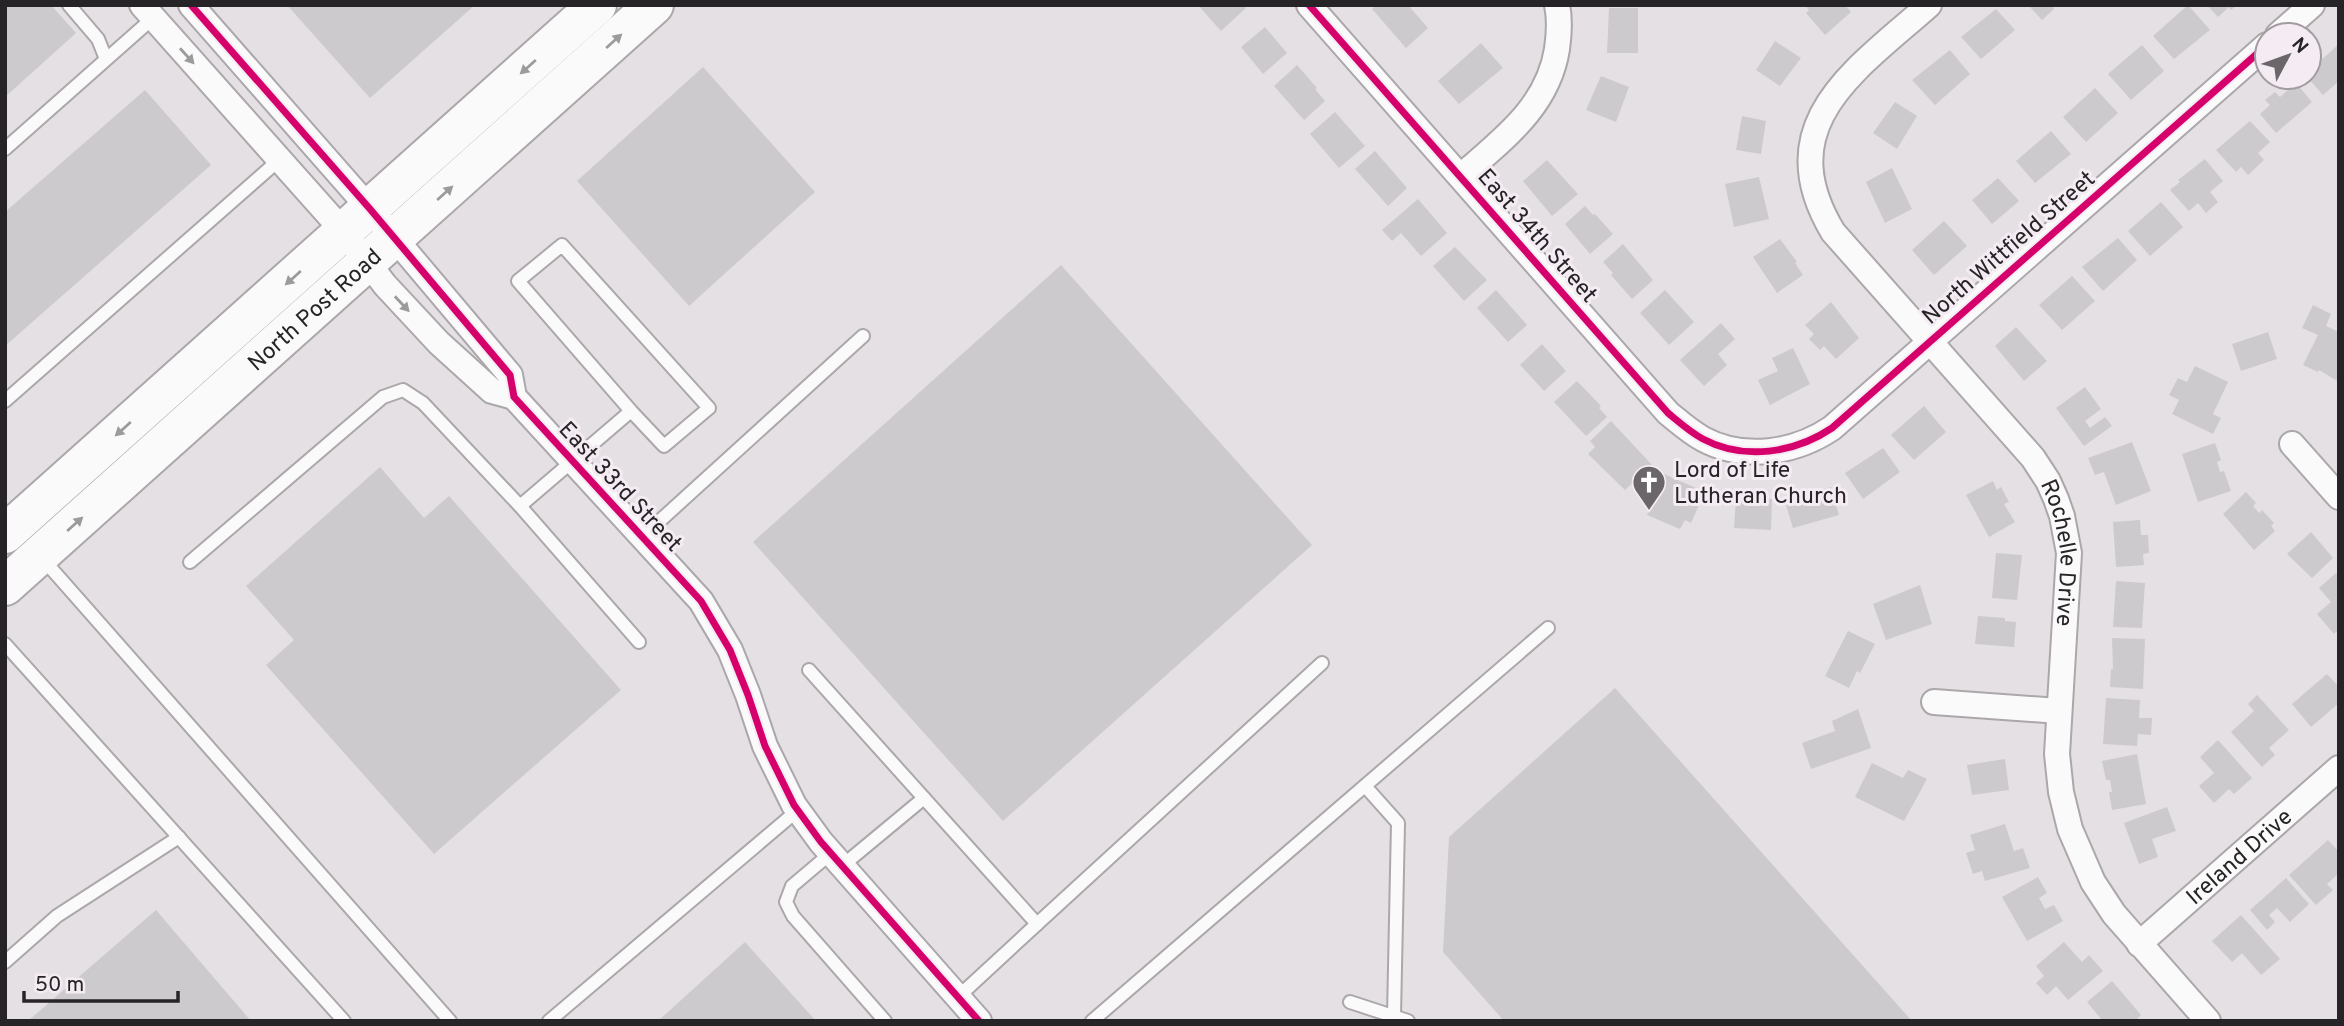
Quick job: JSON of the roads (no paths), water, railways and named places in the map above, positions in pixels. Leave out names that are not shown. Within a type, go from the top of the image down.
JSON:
[{"type":"main road","name":"North Post Road","points":[[5,534],[597,5]]},
{"type":"main road","name":"North Post Road","points":[[5,586],[654,5]]},
{"type":"street","name":"East 33rd Street","points":[[191,5],[381,251],[510,374],[514,397]]},
{"type":"street","name":"East 34th Street","points":[[1309,5],[1668,413],[1689,431],[1705,440],[1723,447],[1761,451]]},
{"type":"street","points":[[1461,176],[1521,123],[1538,101],[1556,58],[1559,31],[1557,5]]},
{"type":"street","points":[[2294,21],[2312,5]]},
{"type":"street","name":"Rochelle Drive","points":[[1918,9],[1842,84],[1825,107],[1812,151],[1812,179],[1816,198],[1823,216],[1845,247],[2033,458],[2048,481],[2062,516],[2069,553],[2057,754],[2061,792],[2070,829],[2093,882],[2114,914],[2208,1021]]},
{"type":"street","name":"East 33rd Street","points":[[147,11],[279,160],[357,220],[381,251],[385,285],[439,343],[492,391],[514,397],[701,601],[730,650],[765,746],[783,785],[810,830],[979,1021]]},
{"type":"street","name":"North Wittfield Street","points":[[1761,451],[1777,451],[1802,444],[1832,429],[2253,57]]},
{"type":"street","points":[[2292,444],[2339,497]]},
{"type":"street","points":[[1934,702],[2059,711]]},
{"type":"street","name":"Ireland Drive","points":[[2140,944],[2339,768]]},
{"type":"lane","points":[[69,5],[98,38],[106,59]]},
{"type":"lane","points":[[5,149],[106,59],[147,11]]},
{"type":"lane","points":[[5,401],[279,160]]},
{"type":"lane","points":[[562,246],[709,408],[664,446],[631,411],[518,281],[562,246]]},
{"type":"lane","points":[[642,537],[863,336]]},
{"type":"lane","points":[[190,562],[383,397],[403,390],[423,403],[520,506],[639,642]]},
{"type":"lane","points":[[520,506],[631,411]]},
{"type":"lane","points":[[40,555],[450,1021]]},
{"type":"lane","points":[[1092,1021],[1548,628]]},
{"type":"lane","points":[[5,644],[344,1021]]},
{"type":"lane","points":[[958,997],[1322,663]]},
{"type":"lane","points":[[809,670],[1037,924]]},
{"type":"lane","points":[[1365,786],[1398,823],[1394,1016]]},
{"type":"lane","points":[[885,1021],[793,916],[786,902],[792,886],[836,860],[924,798]]},
{"type":"lane","points":[[549,1021],[798,810]]},
{"type":"lane","points":[[5,961],[58,916],[178,836]]},
{"type":"lane","points":[[1349,1002],[1408,1021]]},
{"type":"place","name":"Lord of Life Lutheran Church","points":[[1649,512]]}]
